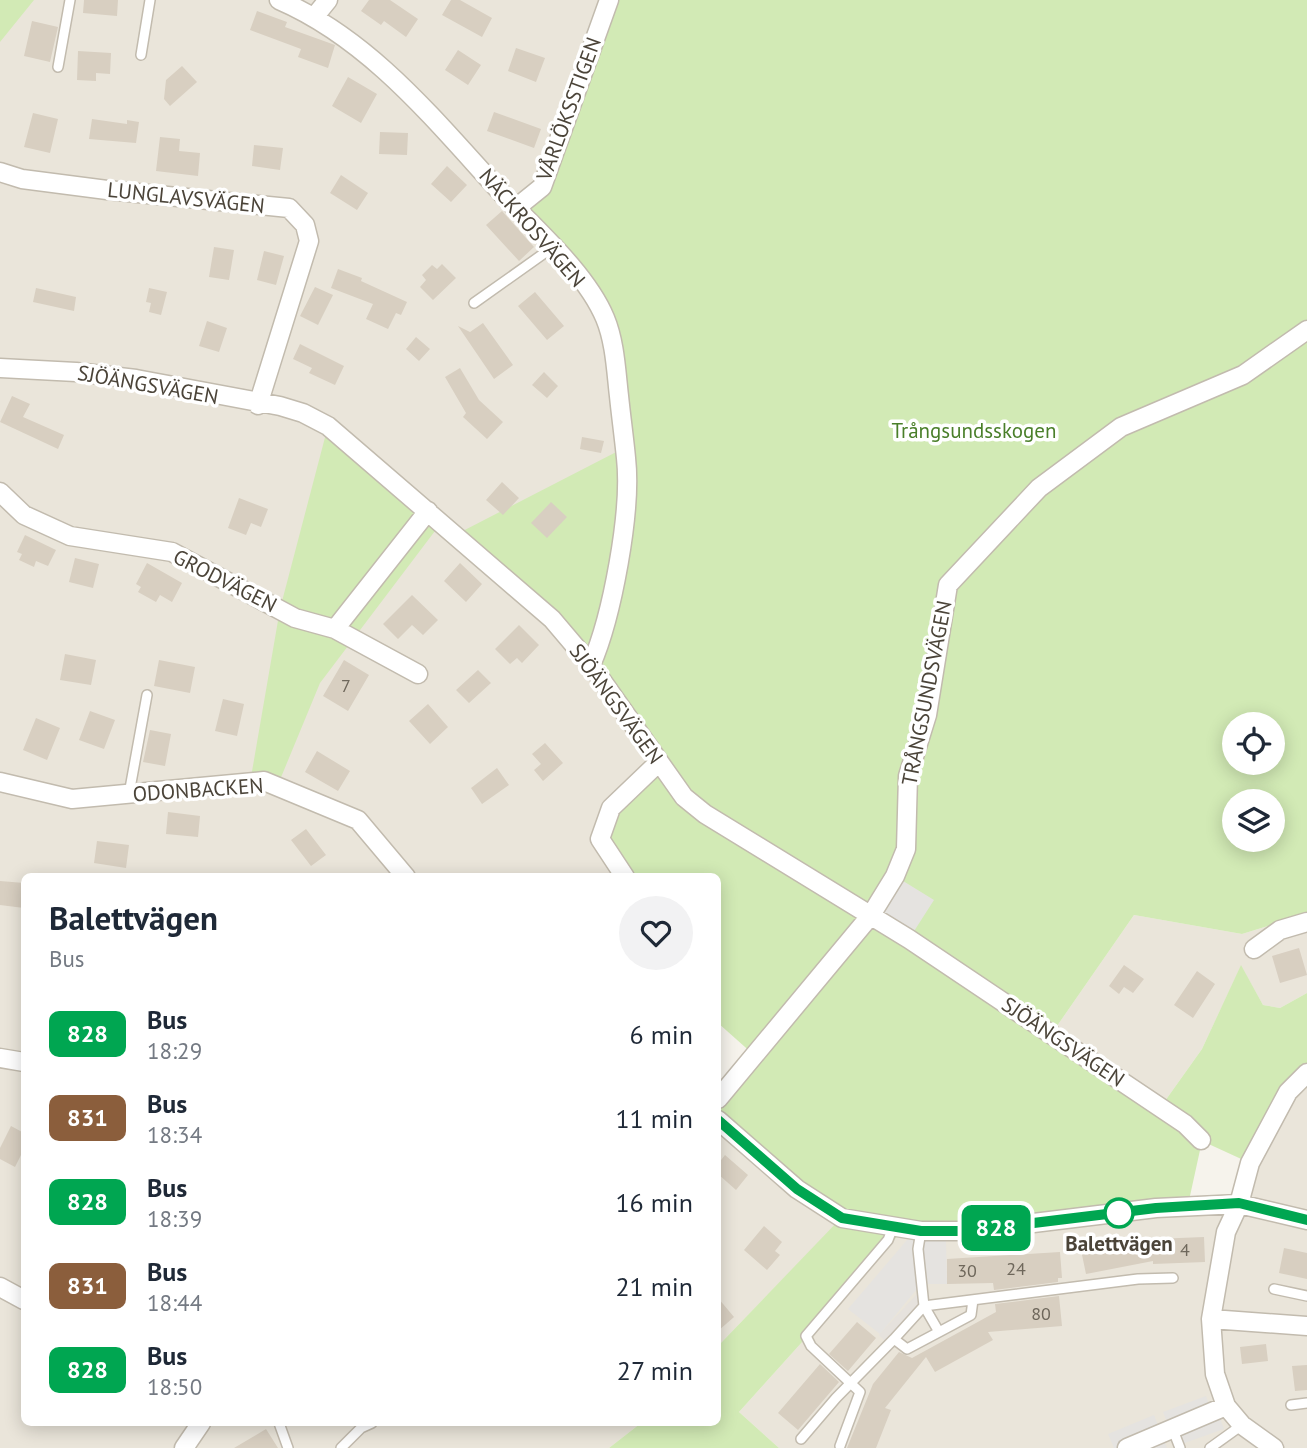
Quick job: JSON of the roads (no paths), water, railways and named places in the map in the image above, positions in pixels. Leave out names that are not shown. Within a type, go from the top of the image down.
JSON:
[{"type":"street","name":"NÄCKROSVÄGEN","points":[[279,0],[315,16],[417,99],[569,264],[605,317],[614,351],[626,460],[624,511],[613,598],[603,639],[591,665]]},
{"type":"street","points":[[315,16],[328,0]]},
{"type":"street","name":"VÅRLÖKSSTIGEN","points":[[516,208],[542,187],[609,0]]},
{"type":"street","name":"LUNGLAVSVÄGEN","points":[[0,172],[22,179],[107,190],[289,208],[305,225],[309,241],[258,405]]},
{"type":"street","name":"TRÅNGSUNDSVÄGEN","points":[[721,1096],[870,915],[895,876],[906,849],[908,776],[927,715],[948,585],[1039,488],[1121,427],[1243,375],[1307,330]]},
{"type":"street","name":"SJÖÄNGSVÄGEN","points":[[0,368],[76,372],[136,379],[303,413],[328,426],[552,619],[591,665],[684,797],[705,814],[870,915],[1185,1124],[1201,1140]]},
{"type":"street","name":"GRODVÄGEN","points":[[0,492],[24,515],[70,536],[172,552],[295,618],[335,629],[418,674]]},
{"type":"street","points":[[335,629],[428,511]]},
{"type":"street","points":[[622,873],[600,839],[611,808],[658,763]]},
{"type":"street","name":"ODONBACKEN","points":[[0,782],[72,799],[264,781],[358,820],[403,873]]},
{"type":"street","points":[[1254,948],[1280,930],[1307,922]]},
{"type":"street","points":[[0,1058],[21,1062]]},
{"type":"street","points":[[1274,1448],[1242,1424],[1226,1406],[1215,1374],[1211,1319],[1226,1232],[1239,1203],[1250,1163],[1269,1122],[1288,1092],[1307,1073]]},
{"type":"street","points":[[721,1123],[797,1189],[842,1218],[893,1227],[921,1231],[968,1231],[1156,1208],[1239,1203],[1307,1220]]},
{"type":"street","points":[[0,1287],[21,1298]]},
{"type":"street","points":[[1211,1319],[1307,1326]]},
{"type":"street","points":[[1127,1448],[1226,1406]]},
{"type":"street","points":[[184,1448],[199,1426]]},
{"type":"lane","points":[[58,67],[70,0]]},
{"type":"lane","points":[[141,55],[150,0]]},
{"type":"lane","points":[[474,303],[553,247]]},
{"type":"lane","points":[[129,794],[147,695]]},
{"type":"lane","points":[[839,1446],[860,1392],[811,1346],[806,1336],[888,1240],[893,1227]]},
{"type":"lane","points":[[921,1231],[918,1250],[924,1306],[939,1332]]},
{"type":"lane","points":[[801,1439],[924,1306],[1138,1279],[1172,1278]]},
{"type":"lane","points":[[1274,1289],[1307,1296]]},
{"type":"lane","points":[[894,1339],[907,1349],[971,1315],[973,1300]]},
{"type":"lane","points":[[1291,1405],[1307,1403]]},
{"type":"lane","points":[[1210,1448],[1242,1424]]},
{"type":"lane","points":[[280,1426],[288,1448]]},
{"type":"lane","points":[[341,1448],[365,1426]]},
{"type":"lane","points":[[1173,1430],[1181,1448]]},
{"type":"place","name":"Balettvägen","points":[[1119,1213]]},
{"type":"park label","name":"Trångsundsskogen","points":[[974,431]]}]
